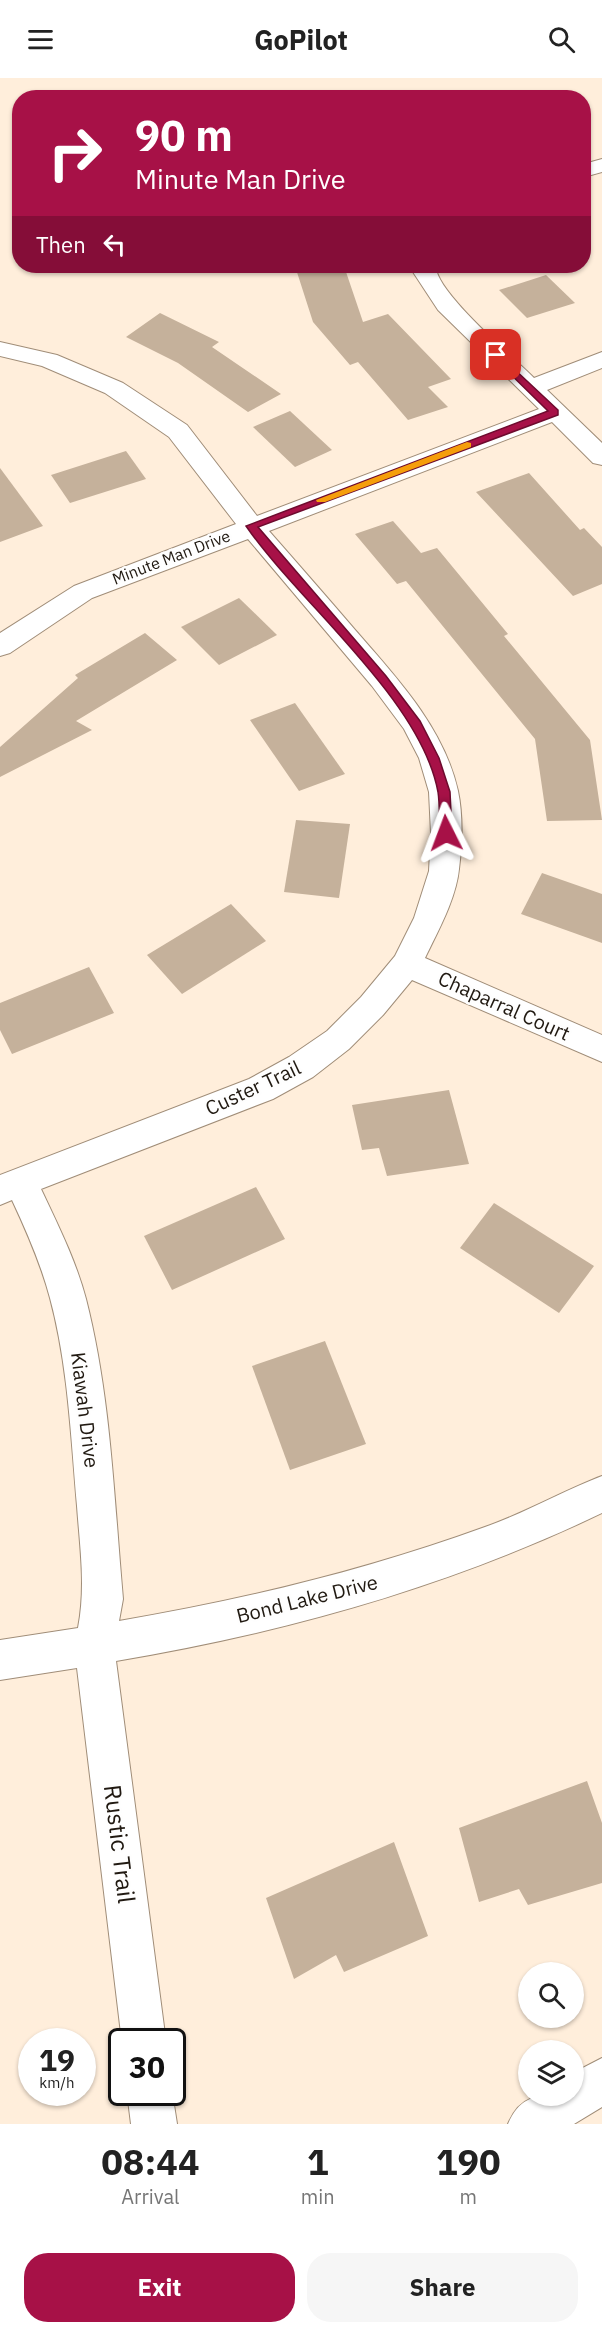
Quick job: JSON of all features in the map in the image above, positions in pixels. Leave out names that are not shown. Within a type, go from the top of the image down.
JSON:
[{"type":"street","points":[[425,273],[446,305],[602,457]]},
{"type":"street","name":"Custer Trail","points":[[0,349],[49,360],[114,388],[178,431],[251,526],[382,679],[416,724],[433,758],[444,792],[446,833],[444,871],[429,918],[407,964],[372,1006],[338,1040],[301,1067],[261,1089],[11,1186]]},
{"type":"street","points":[[530,388],[602,359]]},
{"type":"street","name":"Minute Man Drive","points":[[0,646],[82,592],[555,412]]},
{"type":"street","name":"Chaparral Court","points":[[407,964],[602,1049]]},
{"type":"street","name":"Kiawah Drive","points":[[11,1186],[46,1236],[68,1298],[79,1355],[90,1436],[103,1599],[94,1647]]},
{"type":"street","name":"Bond Lake Drive","points":[[0,1660],[94,1647],[287,1607],[389,1578],[487,1545],[602,1494]]},
{"type":"street","name":"Rustic Trail","points":[[94,1647],[142,2028]]},
{"type":"street","points":[[531,2124],[602,2081]]},
{"type":"street","points":[[152,2106],[154,2124]]},
{"type":"building","points":[[297,273],[346,273],[363,322],[388,314],[451,379],[428,387],[448,407],[408,420],[358,362],[350,365],[313,322]]},
{"type":"building","points":[[546,275],[575,303],[527,318],[499,290]]},
{"type":"building","points":[[160,313],[219,342],[212,347],[281,394],[248,412],[178,363],[126,337]]},
{"type":"building","points":[[290,411],[332,450],[295,467],[253,427]]},
{"type":"building","points":[[126,451],[146,479],[70,503],[51,475]]},
{"type":"building","points":[[0,468],[43,526],[0,542]]},
{"type":"building","points":[[529,473],[580,530],[584,528],[602,547],[602,584],[573,596],[476,492]]},
{"type":"building","points":[[393,521],[421,553],[437,548],[508,634],[504,636],[590,740],[602,820],[547,821],[535,739],[406,581],[397,584],[355,534]]},
{"type":"building","points":[[239,598],[277,635],[219,665],[181,627]]},
{"type":"building","points":[[145,633],[177,660],[76,721],[92,730],[0,777],[0,747],[78,678],[75,675]]},
{"type":"building","points":[[295,703],[345,774],[299,791],[250,720]]},
{"type":"building","points":[[296,820],[350,824],[339,898],[284,892]]},
{"type":"building","points":[[542,873],[602,894],[602,943],[521,914]]},
{"type":"building","points":[[231,904],[266,941],[182,994],[147,955]]},
{"type":"building","points":[[89,967],[114,1013],[12,1054],[0,1030],[0,1003]]},
{"type":"building","points":[[449,1090],[469,1164],[387,1176],[379,1148],[362,1150],[352,1105]]},
{"type":"building","points":[[256,1187],[285,1239],[172,1290],[144,1236]]},
{"type":"building","points":[[494,1203],[594,1266],[559,1313],[460,1248]]},
{"type":"building","points":[[325,1341],[366,1444],[290,1470],[252,1366]]},
{"type":"building","points":[[587,1781],[602,1823],[602,1883],[528,1905],[519,1889],[479,1902],[459,1828]]},
{"type":"building","points":[[394,1842],[428,1936],[344,1972],[336,1955],[294,1979],[266,1898]]},
{"type":"slow traffic","points":[[321,500],[467,445]]},
{"type":"route","points":[[446,833],[444,792],[433,758],[416,724],[382,679],[251,526],[555,412],[496,355]]}]
